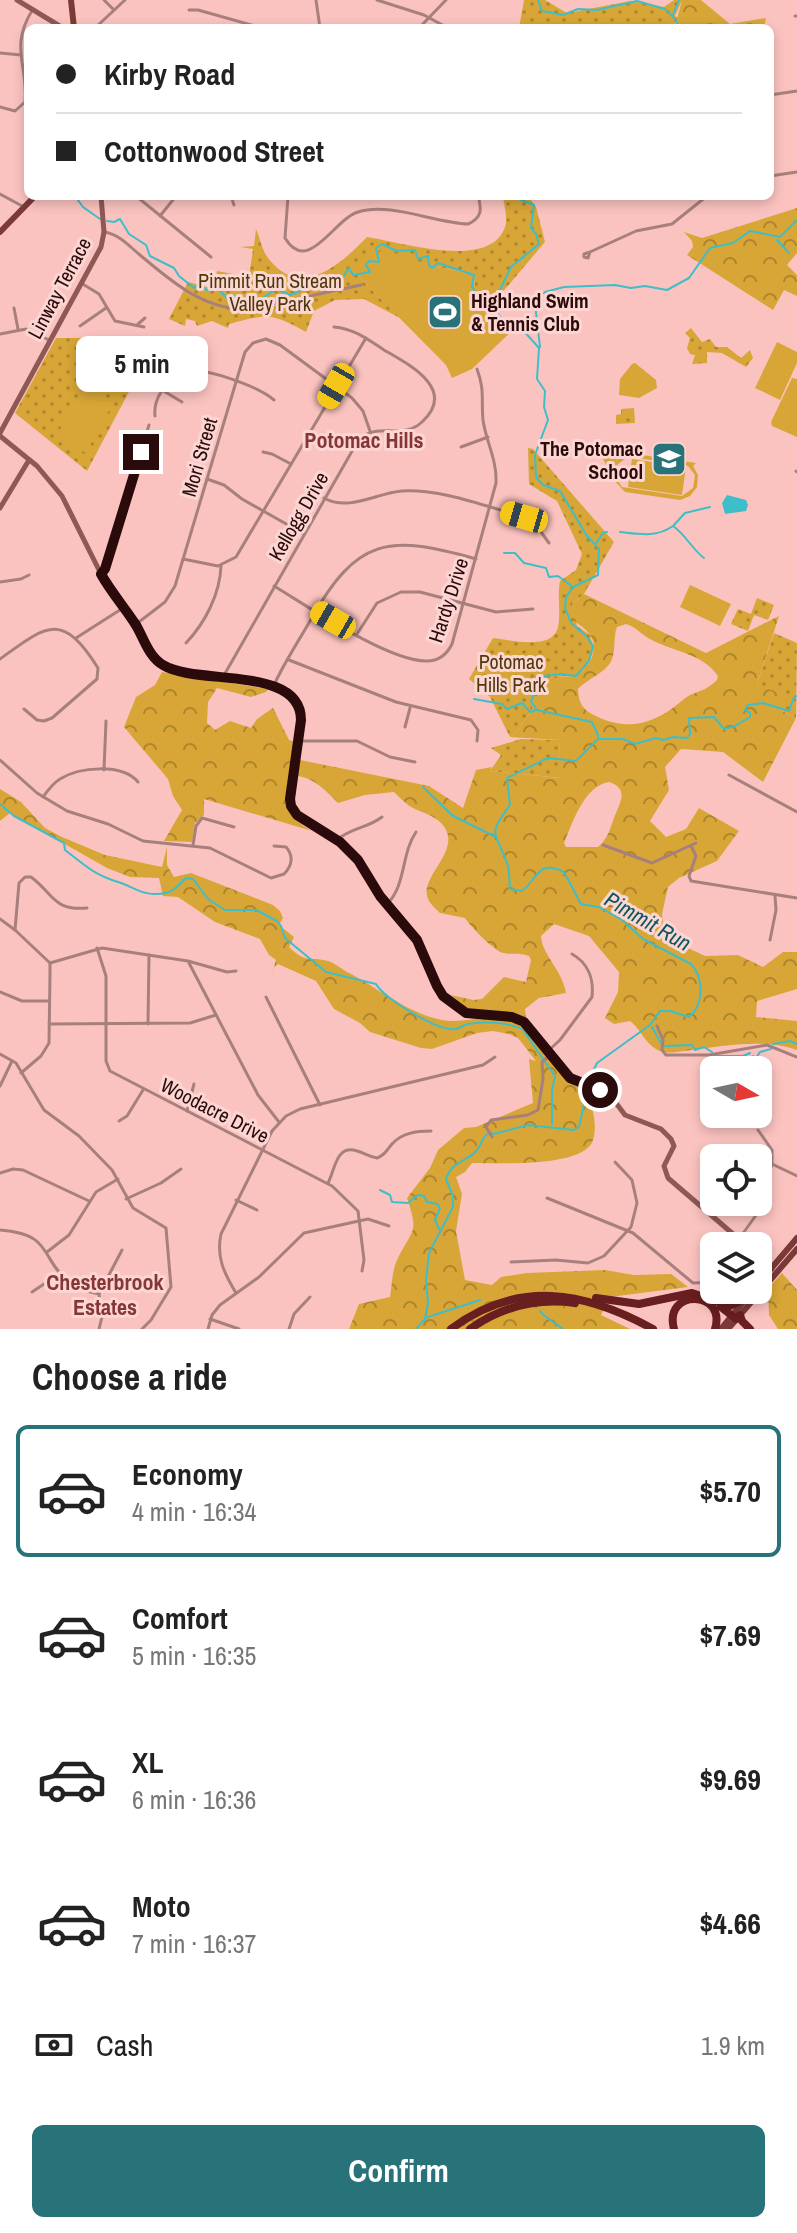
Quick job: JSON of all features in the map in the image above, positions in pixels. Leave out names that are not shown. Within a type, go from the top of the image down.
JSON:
[{"type":"highway","points":[[451,1329],[499,1303],[542,1295],[570,1294],[634,1304],[692,1293],[700,1296]]},
{"type":"highway","points":[[542,1295],[599,1304],[653,1329]]},
{"type":"highway","points":[[674,1329],[672,1318],[675,1309],[693,1298],[713,1307],[718,1329]]},
{"type":"highway","points":[[470,1329],[515,1307],[557,1302],[599,1309],[642,1329]]},
{"type":"highway","points":[[719,1304],[750,1329]]},
{"type":"main road","points":[[17,0],[57,24]]},
{"type":"main road","points":[[71,0],[74,24]]},
{"type":"main road","points":[[0,232],[31,200]]},
{"type":"main road","name":"Linway Terrace","points":[[0,435],[101,247],[104,232],[101,200]]},
{"type":"main road","points":[[0,435],[49,479],[69,506],[101,574],[149,651],[163,665],[179,671],[274,686],[299,704],[301,720],[291,806],[297,815],[337,840],[358,860],[387,904],[417,940],[443,996],[466,1013],[512,1017],[524,1022],[572,1080],[610,1095],[629,1118],[655,1126],[667,1134],[674,1148],[664,1166],[667,1176],[731,1232]]},
{"type":"main road","points":[[0,508],[29,460]]},
{"type":"main road","points":[[774,1271],[797,1238]]},
{"type":"main road","points":[[774,1271],[797,1249]]},
{"type":"main road","points":[[728,1329],[745,1304]]},
{"type":"main road","points":[[718,1329],[736,1317]]},
{"type":"street","points":[[104,0],[115,10]]},
{"type":"street","points":[[99,24],[125,0]]},
{"type":"street","points":[[316,0],[317,24]]},
{"type":"street","points":[[423,24],[446,0]]},
{"type":"street","points":[[380,1],[441,24]]},
{"type":"street","points":[[25,24],[33,9]]},
{"type":"street","points":[[189,10],[248,24]]},
{"type":"street","points":[[24,26],[21,32],[24,90]]},
{"type":"street","points":[[0,53],[21,55]]},
{"type":"street","points":[[774,94],[797,91]]},
{"type":"street","points":[[0,107],[15,111],[24,103]]},
{"type":"street","points":[[774,175],[797,172]]},
{"type":"street","points":[[0,194],[24,207]]},
{"type":"street","points":[[141,200],[211,257]]},
{"type":"street","points":[[160,216],[173,200]]},
{"type":"street","points":[[232,200],[234,205]]},
{"type":"street","points":[[288,200],[284,234],[290,245],[304,251],[316,247],[348,216],[367,210],[468,224],[475,221],[481,212],[479,200]]},
{"type":"street","points":[[590,252],[636,231],[672,224],[702,200]]},
{"type":"street","points":[[104,232],[123,240],[185,292],[231,308],[249,309],[361,285]]},
{"type":"street","points":[[81,283],[99,294],[112,318],[119,323],[144,327]]},
{"type":"street","points":[[14,308],[18,329]]},
{"type":"street","points":[[80,326],[106,308]]},
{"type":"street","points":[[138,324],[145,318]]},
{"type":"street","points":[[334,327],[349,329],[366,338],[421,371],[430,384],[433,397],[427,416],[416,427],[401,431],[370,431]]},
{"type":"street","points":[[0,334],[18,329],[30,330],[49,340]]},
{"type":"street","points":[[183,559],[207,566],[221,566],[233,561],[239,554],[366,338]]},
{"type":"street","name":"Mori Street","points":[[135,625],[169,597],[247,348],[253,343],[266,339],[280,345],[336,386],[357,402],[370,431]]},
{"type":"street","points":[[181,350],[187,370]]},
{"type":"street","name":"Hardy Drive","points":[[274,586],[400,655],[435,660],[450,648],[491,508],[497,475],[483,417],[484,389],[477,369]]},
{"type":"street","points":[[155,416],[155,403],[162,390],[187,370],[201,371],[258,388],[274,400]]},
{"type":"street","points":[[162,390],[182,402]]},
{"type":"street","points":[[101,574],[149,425]]},
{"type":"street","name":"Kellogg Drive","points":[[223,677],[356,443],[370,431]]},
{"type":"street","points":[[461,447],[488,437]]},
{"type":"street","points":[[263,452],[291,464]]},
{"type":"street","points":[[207,479],[224,485],[304,534]]},
{"type":"street","points":[[324,498],[344,505],[381,494],[425,492],[529,519],[549,543]]},
{"type":"street","points":[[274,686],[332,583],[345,569],[378,549],[405,544],[424,545],[476,559]]},
{"type":"street","points":[[186,643],[204,622],[220,583],[221,566]]},
{"type":"street","points":[[0,582],[29,575]]},
{"type":"street","points":[[357,634],[373,608],[395,593],[420,592],[504,613],[533,609]]},
{"type":"street","points":[[76,638],[123,608]]},
{"type":"street","points":[[0,659],[45,629],[60,630],[76,638],[98,668],[97,679],[47,720],[37,720],[24,709]]},
{"type":"street","points":[[288,659],[410,706],[471,720],[478,730],[477,741]]},
{"type":"street","points":[[405,727],[410,706]]},
{"type":"street","points":[[104,770],[106,721]]},
{"type":"street","points":[[298,740],[357,741],[390,757],[415,762]]},
{"type":"street","points":[[0,760],[43,797],[67,811],[108,824],[137,839],[217,850],[271,878],[284,874],[291,862],[286,847],[274,846]]},
{"type":"street","points":[[43,797],[53,785],[69,775],[104,770],[131,776],[138,782]]},
{"type":"street","points":[[729,775],[797,812]]},
{"type":"street","points":[[337,840],[347,832],[368,826],[382,817]]},
{"type":"street","points":[[193,845],[196,826],[202,818],[234,827]]},
{"type":"street","points":[[387,904],[396,892],[407,850],[416,832]]},
{"type":"street","points":[[603,845],[649,863],[696,843]]},
{"type":"street","points":[[691,846],[696,856],[689,876],[691,881],[797,898]]},
{"type":"street","points":[[15,930],[19,883],[25,877],[34,879],[59,904],[70,908],[87,908]]},
{"type":"street","points":[[770,940],[776,910],[774,895]]},
{"type":"street","points":[[0,919],[50,963],[49,1043],[44,1053],[21,1073]]},
{"type":"street","points":[[50,963],[97,948],[236,971]]},
{"type":"street","name":"Woodacre Drive","points":[[97,948],[106,976],[107,1067],[143,1089],[328,1183],[357,1207],[360,1222]]},
{"type":"street","points":[[492,1137],[486,1129],[495,1118],[528,1115],[538,1110],[543,1061],[592,997],[589,972],[581,960],[572,954]]},
{"type":"street","points":[[148,1024],[149,955]]},
{"type":"street","points":[[188,961],[258,1095],[279,1122]]},
{"type":"street","points":[[0,992],[22,1001],[49,1001]]},
{"type":"street","points":[[266,997],[320,1105]]},
{"type":"street","points":[[49,1024],[190,1023],[216,1015]]},
{"type":"street","points":[[657,1026],[666,1055],[706,1055],[767,1045],[797,1057]]},
{"type":"street","points":[[0,1054],[12,1060],[44,1110],[88,1144],[118,1179],[134,1209],[166,1228],[170,1291],[142,1329]]},
{"type":"street","points":[[236,1293],[221,1266],[219,1246],[223,1227],[279,1122],[296,1110],[483,1065],[495,1057]]},
{"type":"street","points":[[0,1086],[12,1060]]},
{"type":"street","points":[[187,1111],[194,1084]]},
{"type":"street","points":[[119,1121],[127,1116],[143,1089]]},
{"type":"street","points":[[758,1130],[768,1144]]},
{"type":"street","points":[[328,1183],[336,1160],[344,1152],[357,1151],[377,1158],[403,1136],[415,1131],[431,1131]]},
{"type":"street","points":[[13,1160],[13,1169]]},
{"type":"street","points":[[511,1262],[593,1262],[604,1256],[628,1231],[636,1210],[636,1191],[629,1175],[615,1162]]},
{"type":"street","points":[[772,1164],[797,1176]]},
{"type":"street","points":[[126,1199],[161,1183],[181,1169]]},
{"type":"street","points":[[0,1173],[23,1170],[89,1201]]},
{"type":"street","points":[[47,1252],[69,1235],[99,1189],[118,1179]]},
{"type":"street","points":[[547,1198],[628,1231],[693,1283],[700,1283]]},
{"type":"street","points":[[236,1200],[257,1210]]},
{"type":"street","points":[[208,1329],[217,1307],[262,1275],[301,1235],[372,1220],[389,1226]]},
{"type":"street","points":[[360,1222],[364,1257],[362,1271]]},
{"type":"street","points":[[0,1230],[28,1235],[47,1252],[61,1274],[75,1286],[99,1294]]},
{"type":"street","points":[[99,1329],[102,1317],[99,1294],[122,1250]]},
{"type":"street","points":[[32,1292],[61,1274]]},
{"type":"street","points":[[289,1329],[296,1312],[310,1297]]},
{"type":"street","points":[[210,1319],[239,1329]]},
{"type":"green space","points":[[524,0],[545,0],[567,13],[631,1],[664,7],[674,0],[682,0],[675,16],[679,18],[675,24],[520,24]]},
{"type":"green space","points":[[682,0],[701,0],[730,24],[676,24]]},
{"type":"green space","points":[[766,18],[765,24],[730,24]]},
{"type":"green space","name":"Pimmit Run Stream Valley Park","points":[[504,200],[531,200],[536,207],[545,242],[495,301],[483,299],[475,289],[474,274],[431,266],[354,272],[400,318],[364,299],[335,300],[314,311],[306,332],[269,317],[229,324],[228,328],[212,321],[197,326],[195,321],[186,319],[185,326],[169,319],[188,282],[214,289],[217,271],[249,277],[253,249],[240,247],[254,246],[256,229],[266,255],[281,271],[294,277],[307,277],[333,267],[367,237],[422,248],[464,251],[482,248],[496,240],[505,227]]},
{"type":"green space","points":[[797,208],[797,253],[787,265],[797,275],[797,296],[784,290],[773,310],[687,255],[693,247],[684,232],[702,238]]},
{"type":"green space","name":"Highland Swim & Tennis Club","points":[[382,250],[431,266],[474,274],[475,289],[483,299],[491,301],[503,322],[516,327],[472,369],[452,378],[446,365],[354,272]]},
{"type":"green space","points":[[691,328],[702,342],[710,339],[716,347],[727,347],[741,358],[750,350],[753,358],[746,367],[722,353],[707,352],[707,363],[692,364],[695,355],[690,354],[687,348],[690,338],[685,333]]},
{"type":"green space","points":[[56,338],[158,338],[143,367],[155,372],[165,382],[141,369],[87,471],[15,413]]},
{"type":"green space","points":[[777,342],[797,352],[797,363],[780,400],[755,388]]},
{"type":"green space","points":[[102,354],[120,368],[115,396],[86,383]]},
{"type":"green space","points":[[635,363],[656,380],[657,388],[639,398],[619,395],[620,379]]},
{"type":"green space","points":[[792,378],[797,379],[797,437],[772,426],[771,422]]},
{"type":"green space","points":[[83,387],[113,403],[86,453],[56,437]]},
{"type":"green space","points":[[634,408],[635,423],[616,424],[616,415],[621,414],[621,409]]},
{"type":"green space","name":"Potomac Hills Park","points":[[528,448],[533,449],[614,542],[584,594],[572,604],[577,626],[590,635],[594,649],[587,667],[575,676],[553,676],[535,693],[532,710],[510,737],[490,697],[469,679],[493,638],[540,642],[554,634],[559,621],[560,581],[576,570],[582,554],[557,501],[529,484]]},
{"type":"green space","points":[[598,448],[618,451],[616,460],[622,452],[696,463],[693,466],[698,475],[697,487],[690,496],[680,500],[625,492],[613,479],[615,462],[607,467]],"holes":[[[626,458],[688,466],[695,475],[693,488],[682,496],[622,487],[616,478],[617,465]]]},
{"type":"green space","points":[[632,459],[686,467],[682,495],[628,487]]},
{"type":"green space","points":[[690,585],[731,604],[720,626],[680,607]]},
{"type":"green space","points":[[584,594],[706,653],[779,616],[757,684],[785,696],[780,710],[796,718],[763,782],[723,752],[681,749],[665,767],[669,790],[650,821],[666,837],[686,829],[699,808],[739,831],[717,861],[679,878],[668,887],[663,923],[673,941],[705,956],[738,955],[763,967],[783,952],[797,952],[797,989],[757,1001],[756,1017],[797,1021],[797,1050],[760,1044],[674,1052],[655,1048],[630,1021],[614,1024],[605,1018],[618,992],[619,972],[589,936],[554,924],[541,936],[542,943],[561,977],[566,993],[539,998],[525,1009],[526,1018],[466,1008],[451,995],[482,999],[504,977],[526,982],[531,960],[529,956],[499,951],[482,938],[465,918],[440,913],[429,901],[429,881],[448,843],[441,823],[408,805],[394,792],[365,795],[338,803],[315,783],[298,776],[300,760],[429,786],[463,808],[476,770],[492,767],[490,771],[560,778],[559,740],[510,737],[532,710],[535,693],[553,676],[578,674],[591,660],[593,641],[575,620],[572,604]],"holes":[[[626,624],[648,638],[704,662],[718,676],[717,680],[647,722],[618,723],[589,712],[581,703],[578,689],[610,664],[617,627]],[[609,782],[619,787],[622,794],[605,839],[598,847],[566,847],[564,843],[586,798],[600,785]]]},
{"type":"green space","points":[[757,598],[774,605],[768,620],[754,615],[748,631],[731,624],[738,609],[751,614]]},
{"type":"green space","points":[[774,633],[797,643],[796,718],[780,710],[757,684]]},
{"type":"green space","points":[[162,672],[268,689],[251,697],[217,688],[208,702],[207,723],[215,730],[230,721],[251,728],[257,719],[273,708],[289,740],[295,742],[289,803],[300,823],[312,831],[204,799],[204,815],[195,823],[192,842],[164,841],[182,810],[173,796],[168,779],[124,727],[136,697],[155,685]]},
{"type":"green space","name":"Potomac Hills Park","points":[[521,739],[559,740],[561,778],[490,771],[501,755],[491,748]]},
{"type":"green space","points":[[0,789],[21,802],[45,828],[105,855],[162,867],[167,847],[167,865],[174,877],[191,873],[273,905],[283,918],[279,925],[294,937],[289,947],[295,952],[304,958],[333,963],[417,1012],[451,1021],[512,1018],[531,1029],[566,1078],[587,1090],[595,1122],[593,1140],[586,1149],[558,1160],[472,1163],[456,1177],[462,1194],[456,1231],[465,1280],[492,1285],[501,1277],[527,1273],[605,1270],[634,1275],[671,1274],[688,1287],[610,1297],[601,1315],[630,1329],[349,1329],[359,1304],[390,1297],[396,1262],[413,1230],[407,1198],[430,1168],[438,1150],[464,1128],[476,1127],[533,1103],[529,1059],[536,1061],[518,1038],[493,1031],[477,1033],[432,1049],[370,1032],[334,1009],[316,981],[278,964],[274,967],[267,989],[276,960],[269,955],[260,939],[215,922],[178,897],[163,896],[159,878],[130,877],[107,868],[10,813],[0,821]]},
{"type":"green space","points":[[782,1273],[797,1290],[797,1329],[778,1329],[769,1315],[772,1284]]},
{"type":"water","points":[[727,495],[746,500],[746,511],[725,514],[722,503]]},
{"type":"waterway","name":"Pimmit Run","points":[[538,0],[542,11],[563,15],[578,9],[597,10],[637,1],[665,9],[677,24]]},
{"type":"waterway","points":[[673,15],[679,0]]},
{"type":"waterway","points":[[78,200],[100,219]]},
{"type":"waterway","name":"Pimmit Run","points":[[491,300],[500,290],[511,267],[539,244],[531,228],[534,205],[521,200]]},
{"type":"waterway","points":[[107,221],[120,219],[129,234],[146,245],[150,256],[174,268],[194,288],[199,283],[207,290],[219,290],[227,298],[232,295],[240,304],[255,303],[276,289],[290,295],[331,279],[338,285],[349,268],[353,275],[370,272],[366,265],[369,261],[379,262],[376,248],[382,244],[397,251],[415,250],[418,259],[428,256],[432,268],[438,263],[474,275],[472,287],[479,296],[490,300]]},
{"type":"waterway","points":[[540,347],[535,304],[545,292],[564,287],[615,285],[667,290],[689,278],[710,248],[733,243],[750,231],[780,237],[797,220]]},
{"type":"waterway","points":[[777,240],[789,253]]},
{"type":"waterway","name":"Pimmit Run","points":[[416,1329],[425,1319],[428,1303],[426,1280],[429,1253],[453,1207],[453,1196],[446,1179],[453,1167],[476,1152],[490,1132],[494,1134],[528,1125],[574,1130],[579,1127],[590,1078],[597,1063],[650,1025],[660,1011],[689,1017],[700,999],[698,976],[691,964],[643,939],[622,920],[599,907],[581,904],[564,872],[543,869],[522,891],[510,889],[508,866],[495,833],[498,822],[510,805],[507,778],[548,758],[576,761],[598,739],[592,722],[537,710],[531,701],[544,676],[576,676],[589,661],[593,646],[571,623],[565,608],[566,597],[573,587],[598,575],[599,549],[587,536],[560,491],[543,485],[536,477],[535,455],[548,420],[544,407],[545,391],[537,379],[539,348],[522,329],[503,322],[491,301]]},
{"type":"waterway","points":[[674,525],[685,513],[710,507]]},
{"type":"waterway","points":[[620,532],[654,534],[673,526],[704,558]]},
{"type":"waterway","points":[[596,543],[607,532]]},
{"type":"waterway","points":[[504,553],[515,553],[524,563],[546,568],[549,577],[558,576],[573,587]]},
{"type":"waterway","points":[[599,739],[623,739],[635,744],[656,738],[687,738],[690,734],[689,718],[714,717],[724,729],[750,717],[745,710],[748,705],[763,703],[789,711],[797,696]]},
{"type":"waterway","points":[[474,699],[502,704],[507,709],[522,703],[530,712],[536,710]]},
{"type":"waterway","points":[[423,787],[453,816],[496,837]]},
{"type":"waterway","points":[[0,804],[14,816],[64,843],[65,850],[109,879],[146,893],[158,894],[172,891],[186,878],[193,879],[208,899],[225,910],[256,910],[277,921],[285,938],[326,972],[376,984],[400,1006],[425,1020],[448,1029],[468,1024],[496,1023],[523,1030],[555,1076],[552,1124]]},
{"type":"waterway","points":[[652,1027],[661,1043]]},
{"type":"waterway","points":[[773,1044],[790,1041],[797,1044]]},
{"type":"waterway","points":[[664,1046],[692,1045],[695,1050],[704,1047],[712,1052]]},
{"type":"waterway","points":[[757,1056],[771,1049]]},
{"type":"waterway","points":[[743,1056],[750,1053]]},
{"type":"waterway","points":[[380,1190],[390,1195],[392,1202],[408,1203],[418,1195],[424,1196],[427,1202],[437,1204],[440,1208],[435,1220],[439,1229]]},
{"type":"waterway","points":[[425,1318],[480,1300]]},
{"type":"waterway","points":[[540,1311],[563,1329]]},
{"type":"place","name":"Highland Swim & Tennis Club","points":[[445,312]]},
{"type":"place","name":"The Potomac School","points":[[669,459]]},
{"type":"district","name":"Potomac Hills","points":[[364,440]]},
{"type":"district","name":"Chesterbrook Estates","points":[[105,1294]]},
{"type":"route","points":[[141,452],[101,574],[149,651],[160,663],[179,671],[274,686],[294,698],[299,704],[301,720],[290,799],[293,810],[340,842],[360,862],[380,896],[417,940],[443,996],[466,1013],[520,1019],[531,1027],[570,1078],[600,1090]]}]
